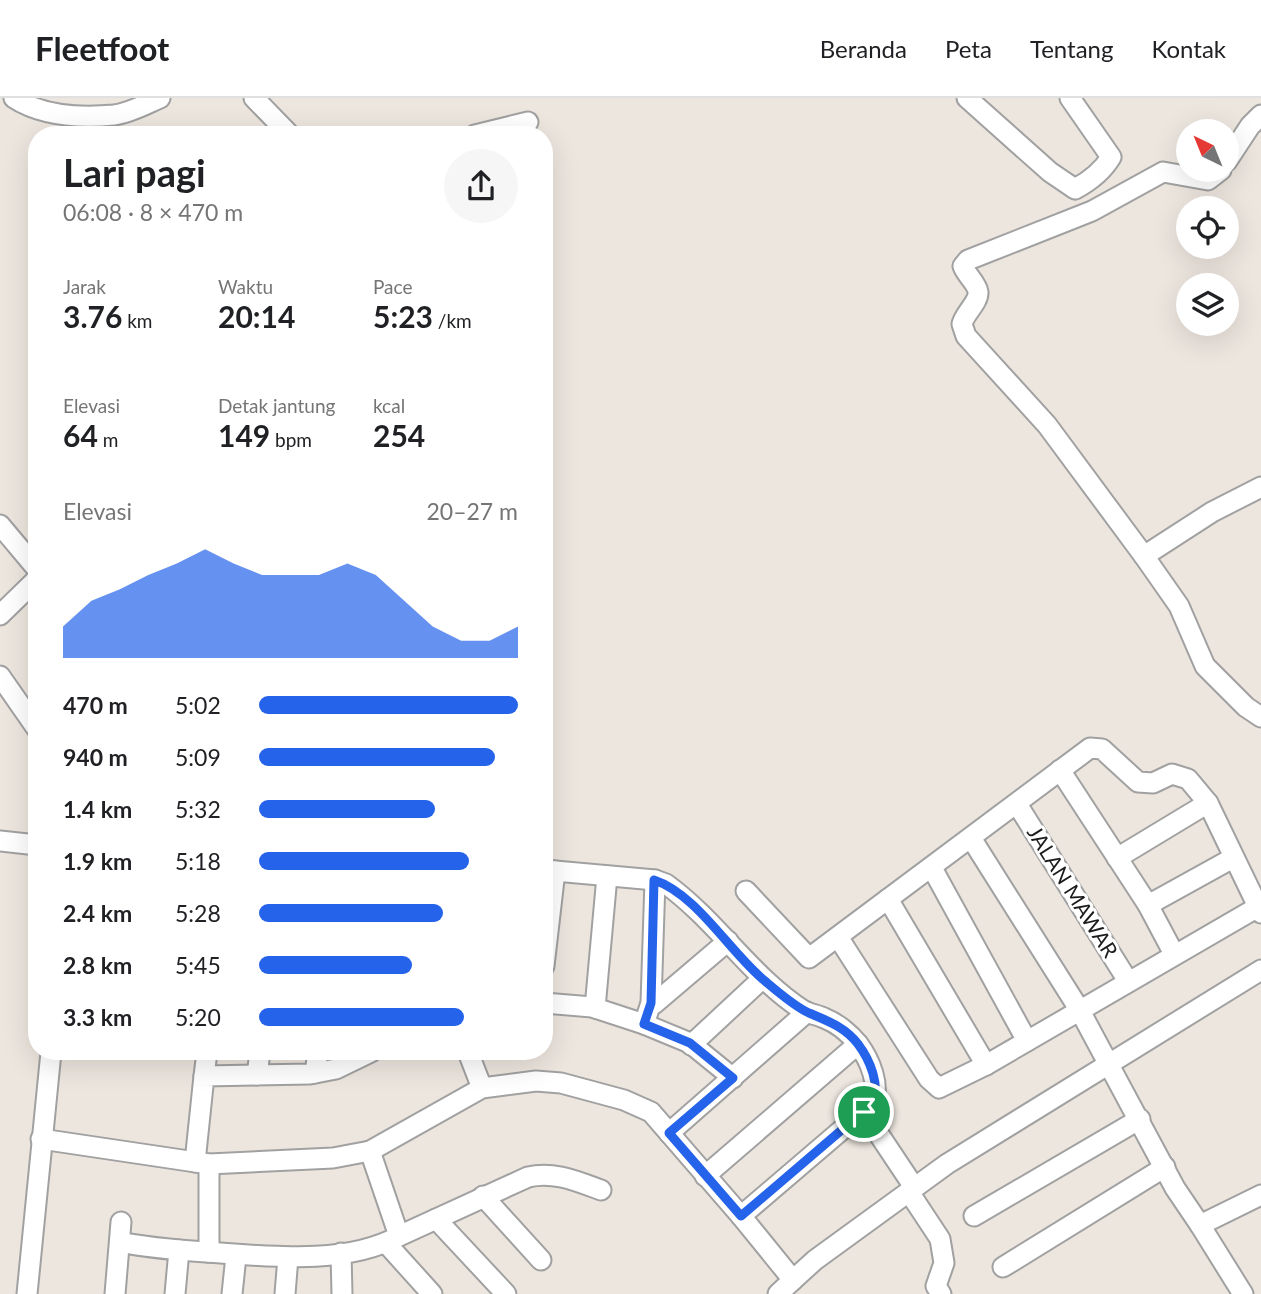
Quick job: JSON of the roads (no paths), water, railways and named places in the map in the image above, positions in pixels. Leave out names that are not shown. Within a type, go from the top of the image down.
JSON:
[{"type":"street","points":[[14,98],[43,112],[115,115],[160,98]]},
{"type":"street","points":[[254,98],[281,126]]},
{"type":"street","points":[[967,98],[1074,189],[1089,181],[1111,157],[1070,98]]},
{"type":"street","points":[[1239,142],[1250,125],[1261,115]]},
{"type":"street","points":[[512,126],[528,122]]},
{"type":"street","points":[[1176,174],[1163,172],[1104,205],[965,262],[964,270],[978,292],[962,324],[966,336],[1063,445],[1180,606],[1205,666],[1246,707],[1261,717]]},
{"type":"street","points":[[1089,181],[1104,205]]},
{"type":"street","points":[[1144,556],[1212,512],[1261,487]]},
{"type":"street","points":[[0,524],[28,558]]},
{"type":"street","points":[[0,615],[28,588]]},
{"type":"street","points":[[0,676],[28,716]]},
{"type":"street","points":[[746,891],[809,958],[1090,748],[1101,749],[1138,782],[1153,783],[1171,774],[1188,779],[1208,803],[1260,910],[1174,954],[986,1065],[939,1088],[932,1083],[838,937]]},
{"type":"street","points":[[1060,770],[1148,905],[1174,954]]},
{"type":"street","points":[[1117,858],[1208,803]]},
{"type":"street","name":"JALAN MAWAR","points":[[1017,804],[1128,981]]},
{"type":"street","points":[[971,838],[1079,1009],[1175,1188],[1243,1294]]},
{"type":"street","points":[[0,841],[28,844]]},
{"type":"street","points":[[1148,905],[1233,858]]},
{"type":"street","points":[[932,868],[1027,1041]]},
{"type":"street","points":[[553,871],[654,880],[666,884],[728,941],[762,979],[807,1012],[831,1021],[858,1044],[869,1062],[876,1093],[872,1104],[741,1216]]},
{"type":"street","points":[[595,1008],[607,876]]},
{"type":"street","points":[[644,1024],[651,1003],[654,880]]},
{"type":"street","points":[[887,899],[986,1065]]},
{"type":"street","points":[[651,1003],[654,1004],[728,941]]},
{"type":"street","points":[[778,1294],[814,1260],[947,1164],[1261,970]]},
{"type":"street","points":[[691,1045],[762,979]]},
{"type":"street","points":[[553,1004],[595,1008],[644,1024],[691,1045],[733,1078]]},
{"type":"street","points":[[669,1133],[807,1012]]},
{"type":"street","points":[[705,1176],[858,1044]]},
{"type":"street","points":[[27,1294],[50,1060]]},
{"type":"street","points":[[206,1060],[202,1163],[209,1252]]},
{"type":"street","points":[[257,1075],[259,1060]]},
{"type":"street","points":[[315,1073],[316,1060]]},
{"type":"street","points":[[204,1076],[315,1073],[336,1069],[355,1060]]},
{"type":"street","points":[[471,1060],[482,1088]]},
{"type":"street","points":[[41,1139],[202,1163],[333,1158],[370,1151],[482,1088],[537,1081],[593,1090],[651,1112],[793,1280]]},
{"type":"street","points":[[864,1112],[914,1187],[940,1239],[944,1263],[934,1291]]},
{"type":"street","points":[[974,1216],[1140,1119]]},
{"type":"street","points":[[370,1151],[392,1240],[432,1294]]},
{"type":"street","points":[[1003,1267],[1165,1167]]},
{"type":"street","points":[[120,1242],[236,1256],[341,1254],[392,1240],[483,1196],[539,1175],[559,1176],[601,1189]]},
{"type":"street","points":[[1200,1225],[1261,1195]]},
{"type":"street","points":[[483,1196],[541,1260]]},
{"type":"street","points":[[436,1219],[506,1294]]},
{"type":"street","points":[[116,1294],[121,1222]]},
{"type":"street","points":[[175,1294],[179,1250]]},
{"type":"street","points":[[341,1254],[347,1289]]},
{"type":"street","points":[[232,1294],[236,1256]]},
{"type":"street","points":[[285,1294],[288,1257]]}]
